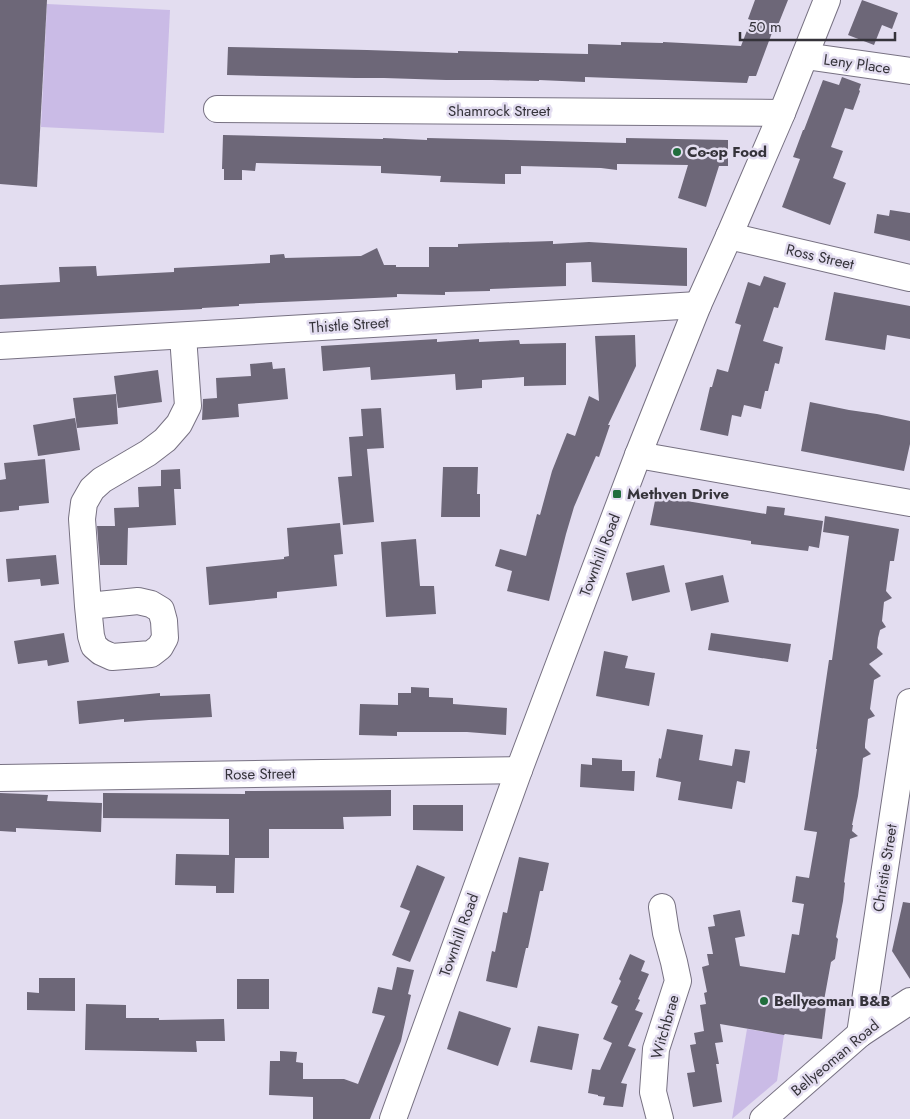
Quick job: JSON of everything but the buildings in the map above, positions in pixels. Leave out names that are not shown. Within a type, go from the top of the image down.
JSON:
[{"type":"street","name":"Townhill Road","points":[[393,1119],[519,770],[638,455],[698,305],[782,113],[827,0]]},
{"type":"street","name":"Leny Place","points":[[805,56],[910,71]]},
{"type":"street","name":"Shamrock Street","points":[[217,109],[782,113]]},
{"type":"street","name":"Ross Street","points":[[729,236],[910,278]]},
{"type":"street","name":"Thistle Street","points":[[0,346],[698,305]]},
{"type":"street","points":[[88,606],[82,520],[84,503],[92,489],[102,480],[154,449],[179,424],[188,406],[184,336]]},
{"type":"street","points":[[638,455],[910,503]]},
{"type":"street","name":"Christie Street","points":[[860,1034],[909,714]]},
{"type":"street","name":"Rose Street","points":[[0,778],[519,770]]},
{"type":"street","name":"Witchbrae","points":[[660,1119],[654,1092],[656,1049],[678,981],[666,933],[662,907]]},
{"type":"street","name":"Bellyeoman Road","points":[[763,1119],[860,1034],[910,1001]]},
{"type":"shaded area","points":[[47,4],[170,10],[164,133],[41,127]]},
{"type":"shaded area","points":[[747,1029],[784,1035],[777,1081],[732,1119]]},
{"type":"place","name":"Co-op Food","points":[[677,152]]},
{"type":"place","name":"Methven Drive","points":[[617,494]]},
{"type":"place","name":"Bellyeoman B&B","points":[[764,1001]]}]
